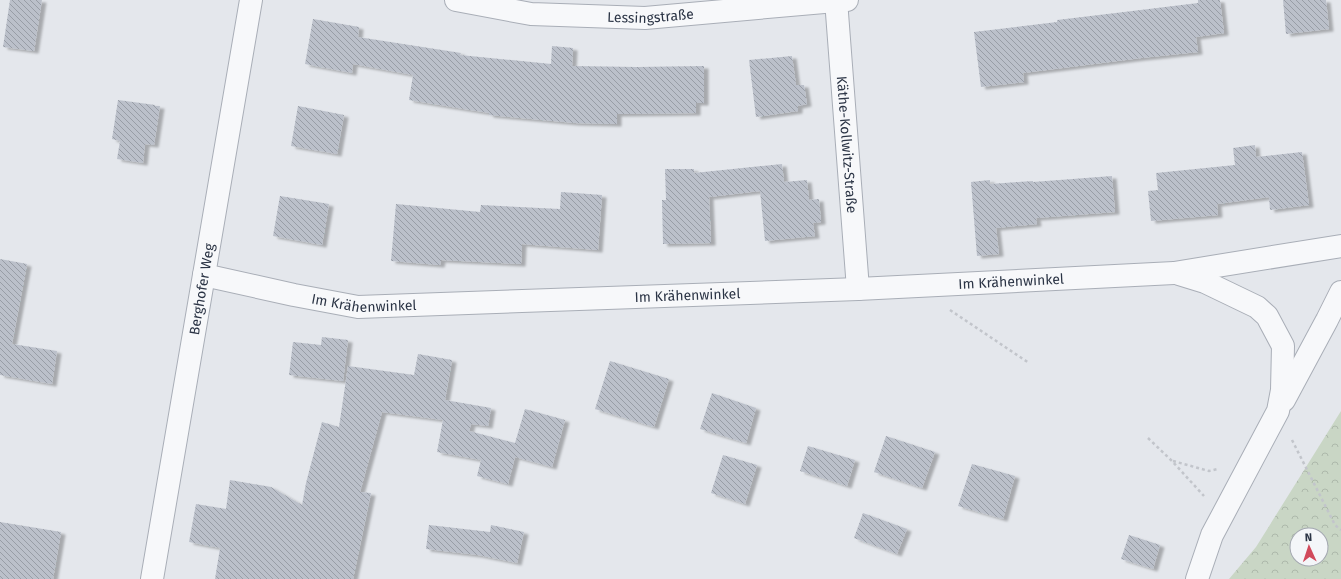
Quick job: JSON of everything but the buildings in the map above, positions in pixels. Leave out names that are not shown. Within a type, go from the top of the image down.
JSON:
[{"type":"street","name":"Berghofer Weg","points":[[152,579],[251,0]]},
{"type":"street","name":"Lessingstraße","points":[[456,0],[531,14],[645,18],[840,0]]},
{"type":"street","name":"Käthe-Kollwitz-Straße","points":[[840,0],[858,289]]},
{"type":"street","name":"Im Krähenwinkel","points":[[204,275],[294,295],[358,307],[858,289],[1174,273],[1341,246]]},
{"type":"street","name":"Im Krähenwinkel","points":[[1174,273],[1205,282],[1257,307],[1267,316],[1283,346],[1282,390],[1278,411],[1212,535],[1196,579]]},
{"type":"street","points":[[1278,411],[1341,292]]},
{"type":"path","points":[[949,310],[1029,363]]},
{"type":"path","points":[[1278,411],[1335,525],[1341,530]]},
{"type":"path","points":[[1148,438],[1172,461],[1205,497]]},
{"type":"path","points":[[1172,461],[1209,471],[1229,466],[1255,454]]},
{"type":"green space","points":[[1341,411],[1341,579],[1229,579],[1256,547]]}]
